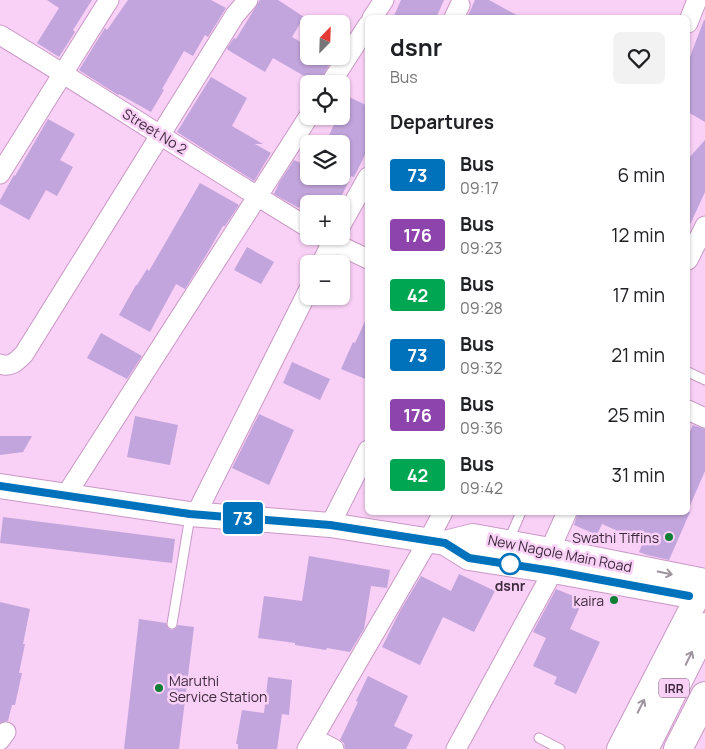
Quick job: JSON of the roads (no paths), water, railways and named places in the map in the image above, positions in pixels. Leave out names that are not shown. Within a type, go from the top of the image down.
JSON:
[{"type":"highway","name":"IRR","points":[[644,749],[705,626]]},
{"type":"highway","name":"IRR","points":[[678,749],[705,696]]},
{"type":"street","points":[[0,174],[110,0]]},
{"type":"street","points":[[0,364],[6,366],[14,364],[24,354],[235,15],[248,0]]},
{"type":"street","points":[[374,15],[384,0]]},
{"type":"street","points":[[690,20],[699,5]]},
{"type":"street","points":[[336,75],[365,30]]},
{"type":"street","name":"Street No 2","points":[[0,35],[300,223]]},
{"type":"street","points":[[66,495],[303,125]]},
{"type":"street","points":[[350,209],[365,181]]},
{"type":"street","points":[[690,256],[705,226]]},
{"type":"street","points":[[343,245],[365,257]]},
{"type":"street","points":[[193,514],[301,305]]},
{"type":"street","points":[[690,411],[705,418]]},
{"type":"street","points":[[330,525],[365,456]]},
{"type":"street","name":"New Nagole Main Road","points":[[0,486],[193,514],[330,525],[436,542],[469,558],[552,560]]},
{"type":"street","points":[[334,749],[310,743],[436,542],[442,515]]},
{"type":"street","points":[[456,749],[552,560],[566,515]]},
{"type":"street","name":"New Nagole Main Road","points":[[436,542],[473,536],[508,542],[552,560],[698,591]]},
{"type":"street","points":[[619,749],[698,591]]},
{"type":"lane","points":[[690,373],[705,380]]},
{"type":"lane","points":[[172,624],[193,514]]},
{"type":"lane","points":[[508,542],[520,515]]},
{"type":"lane","points":[[538,738],[560,749]]},
{"type":"place","name":"Swathi Tiffins","points":[[669,537]]},
{"type":"place","name":"dsnr","points":[[510,564]]},
{"type":"place","name":"kaira","points":[[614,600]]},
{"type":"place","name":"Maruthi Service Station","points":[[159,688]]}]
